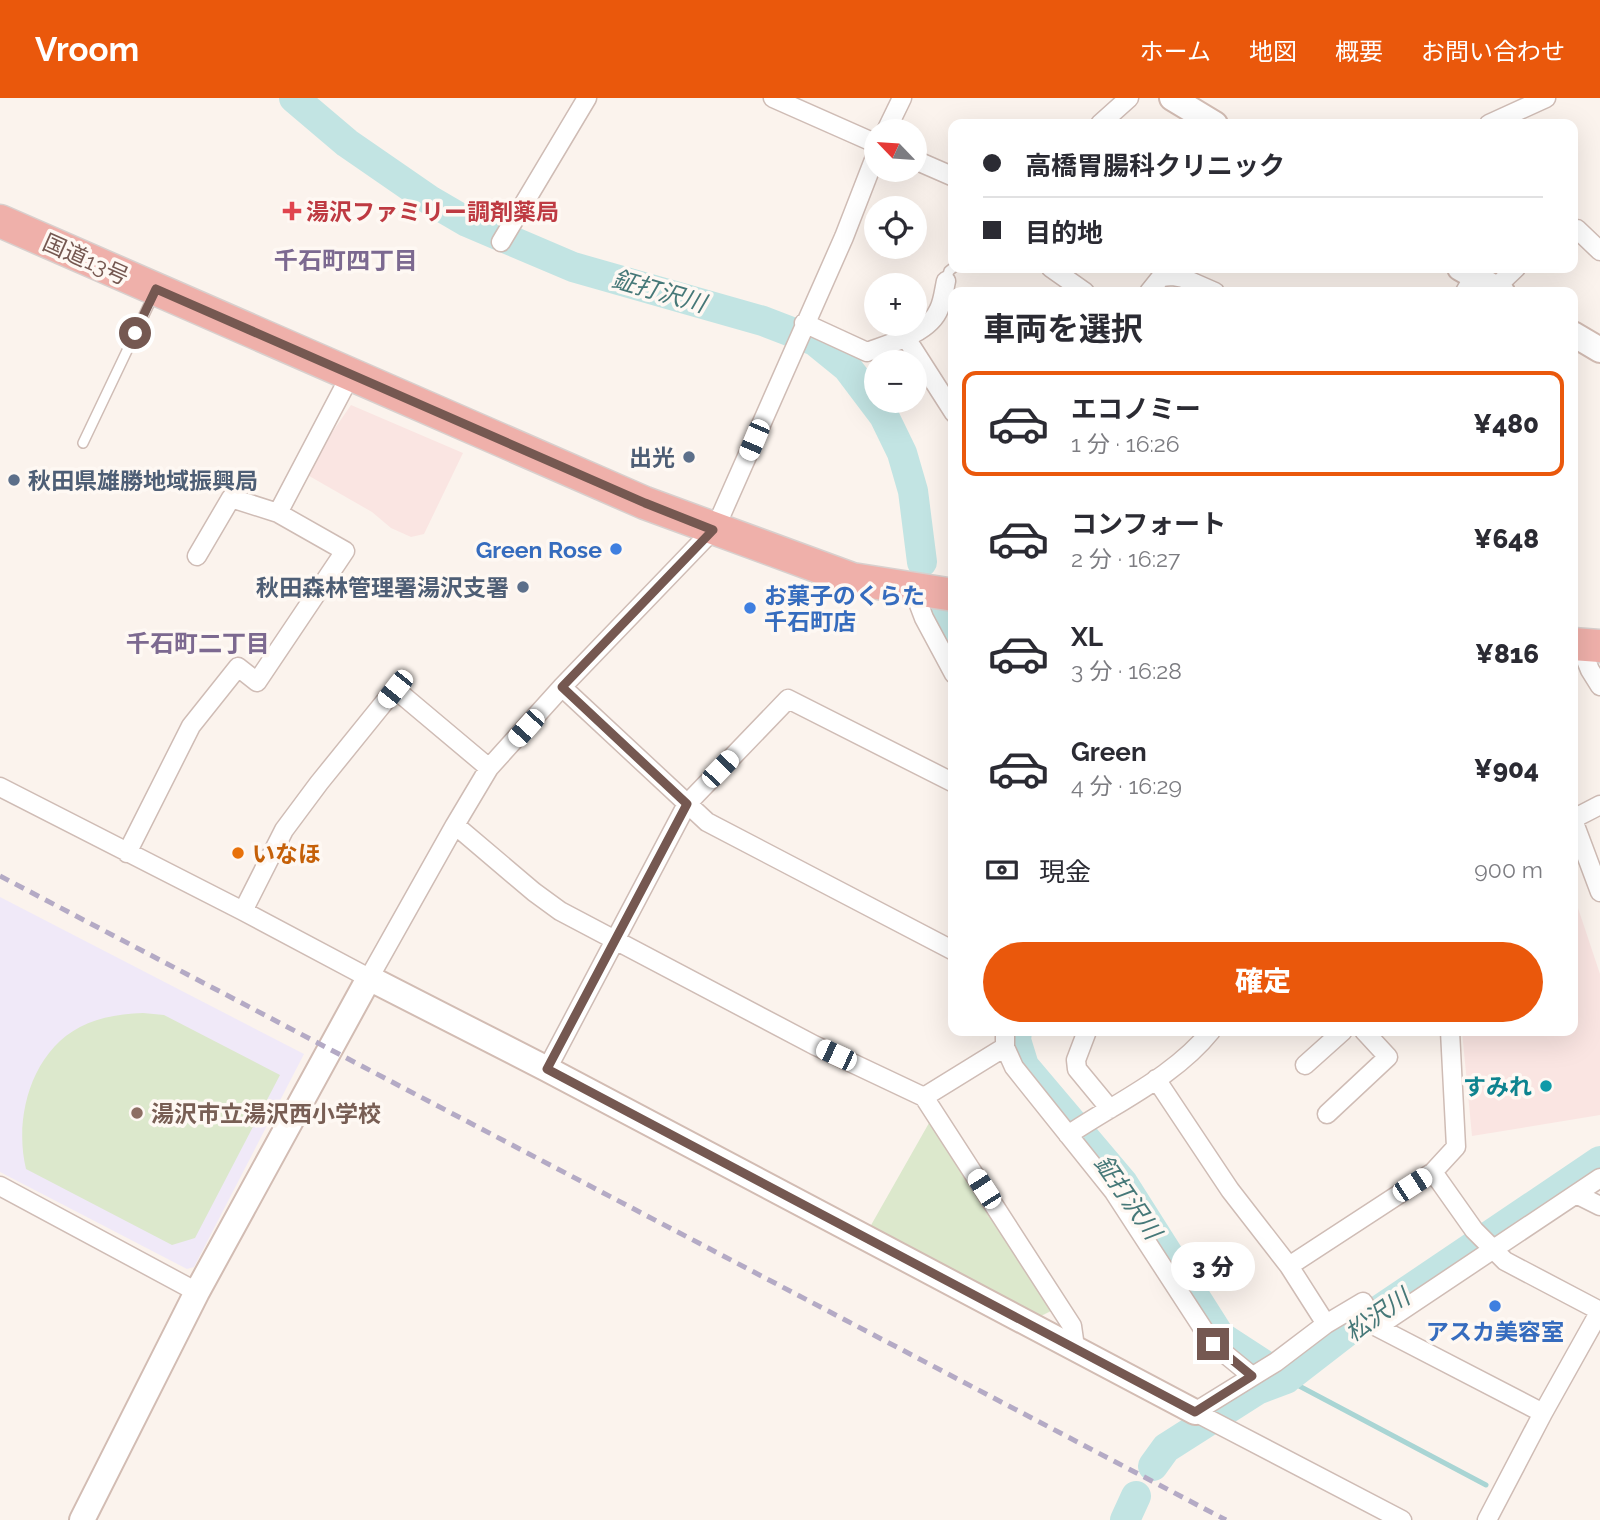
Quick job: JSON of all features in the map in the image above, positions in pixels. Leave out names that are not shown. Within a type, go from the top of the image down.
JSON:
[{"type":"highway","name":"国道13号","points":[[0,221],[645,503],[713,530],[852,579],[948,594]]},
{"type":"street","points":[[503,238],[587,98]]},
{"type":"street","points":[[774,98],[864,138]]},
{"type":"street","points":[[892,119],[902,98]]},
{"type":"street","points":[[1106,119],[1129,98]]},
{"type":"street","points":[[1172,98],[1207,119]]},
{"type":"street","points":[[1500,119],[1546,98]]},
{"type":"street","points":[[928,166],[948,174]]},
{"type":"street","points":[[82,1520],[197,1292],[454,825],[489,768],[562,687],[713,530],[844,237],[865,182]]},
{"type":"street","points":[[1578,230],[1600,251]]},
{"type":"street","points":[[1058,273],[1078,287]]},
{"type":"street","points":[[1480,283],[1505,273]]},
{"type":"street","points":[[800,331],[867,352],[905,338],[920,329],[939,311],[950,274]]},
{"type":"street","points":[[1153,287],[1161,278],[1172,275],[1202,287]]},
{"type":"street","points":[[1578,337],[1600,350]]},
{"type":"street","points":[[905,338],[948,404]]},
{"type":"street","points":[[278,513],[351,374]]},
{"type":"street","points":[[127,853],[191,726],[238,667],[257,682],[345,551],[278,513],[230,498],[197,556]]},
{"type":"street","points":[[913,589],[924,618],[948,663]]},
{"type":"street","points":[[1584,645],[1590,670],[1600,686]]},
{"type":"street","points":[[562,687],[707,822],[948,948]]},
{"type":"street","points":[[243,911],[284,830],[395,689],[489,768]]},
{"type":"street","points":[[547,1069],[687,804],[788,699],[948,780]]},
{"type":"street","points":[[0,786],[547,1069],[1402,1520]]},
{"type":"street","points":[[1578,816],[1600,805]]},
{"type":"street","points":[[454,825],[560,911],[814,1045],[924,1097],[1072,1326],[1075,1347]]},
{"type":"street","points":[[1578,832],[1600,891]]},
{"type":"street","points":[[1085,1036],[1076,1060],[1077,1069],[1110,1108]]},
{"type":"street","points":[[1074,1131],[1156,1079],[1197,1048],[1207,1036]]},
{"type":"street","points":[[1306,1065],[1338,1036]]},
{"type":"street","points":[[1327,1114],[1388,1057],[1369,1036]]},
{"type":"street","points":[[1289,1266],[1433,1172],[1456,1147],[1450,1036]]},
{"type":"street","points":[[924,1097],[1005,1039],[1014,1067],[1074,1131],[1213,1344],[1252,1376]]},
{"type":"street","points":[[1156,1079],[1230,1190],[1289,1266],[1326,1324]]},
{"type":"street","points":[[1433,1172],[1474,1230],[1505,1261],[1600,1311],[1487,1520]]},
{"type":"street","points":[[1377,1326],[1600,1178]]},
{"type":"street","points":[[0,1186],[197,1292]]},
{"type":"street","points":[[1576,1194],[1600,1206]]},
{"type":"street","points":[[1195,1412],[1276,1362],[1326,1324],[1363,1302],[1377,1326],[1543,1413]]},
{"type":"lane","points":[[83,443],[156,289]]},
{"type":"shaded area","points":[[351,405],[463,453],[424,534],[411,537],[391,528],[372,512],[304,473]]},
{"type":"shaded area","name":"湯沢市立湯沢西小学校","points":[[0,897],[304,1054],[194,1267],[187,1269],[0,1172]]},
{"type":"shaded area","name":"すみれ","points":[[1578,908],[1600,974],[1600,1115],[1472,1136],[1462,1036],[1578,1036]]},
{"type":"green space","points":[[143,1013],[164,1015],[280,1075],[195,1238],[172,1245],[26,1169],[23,1150],[22,1130],[30,1089],[49,1053],[63,1039],[87,1024],[110,1017]]},
{"type":"green space","points":[[929,1123],[1053,1310],[1037,1318],[870,1227]]},
{"type":"waterway","name":"鉦打沢川","points":[[294,98],[347,143],[431,201],[467,222],[573,267],[763,321],[815,341],[847,367],[884,416],[902,453],[913,491],[922,562]]},
{"type":"waterway","name":"鉦打沢川","points":[[938,622],[948,640]]},
{"type":"waterway","name":"鉦打沢川","points":[[1016,1036],[1024,1066],[1123,1183],[1220,1336],[1286,1379]]},
{"type":"waterway","name":"松沢川","points":[[1153,1466],[1166,1448],[1257,1390],[1286,1379],[1348,1331],[1600,1161]]},
{"type":"waterway","points":[[1286,1379],[1486,1485]]},
{"type":"waterway","name":"松沢川","points":[[1125,1520],[1136,1496]]},
{"type":"railway","points":[[0,876],[1226,1520]]},
{"type":"place","name":"湯沢ファミリー調剤薬局","points":[[292,211]]},
{"type":"place","name":"出光","points":[[689,457]]},
{"type":"place","name":"秋田県雄勝地域振興局","points":[[14,480]]},
{"type":"place","name":"Green Rose","points":[[616,549]]},
{"type":"place","name":"秋田森林管理署湯沢支署","points":[[523,587]]},
{"type":"place","name":"お菓子のくらた 千石町店","points":[[750,608]]},
{"type":"place","name":"いなほ","points":[[238,853]]},
{"type":"place","name":"すみれ","points":[[1546,1086]]},
{"type":"place","name":"湯沢市立湯沢西小学校","points":[[137,1113]]},
{"type":"place","name":"アスカ美容室","points":[[1495,1306]]},
{"type":"district","name":"千石町四丁目","points":[[346,260]]},
{"type":"district","name":"千石町二丁目","points":[[198,643]]},
{"type":"route","points":[[135,333],[156,289],[645,503],[713,530],[562,687],[687,804],[547,1069],[1195,1412],[1252,1376],[1213,1344]]}]
